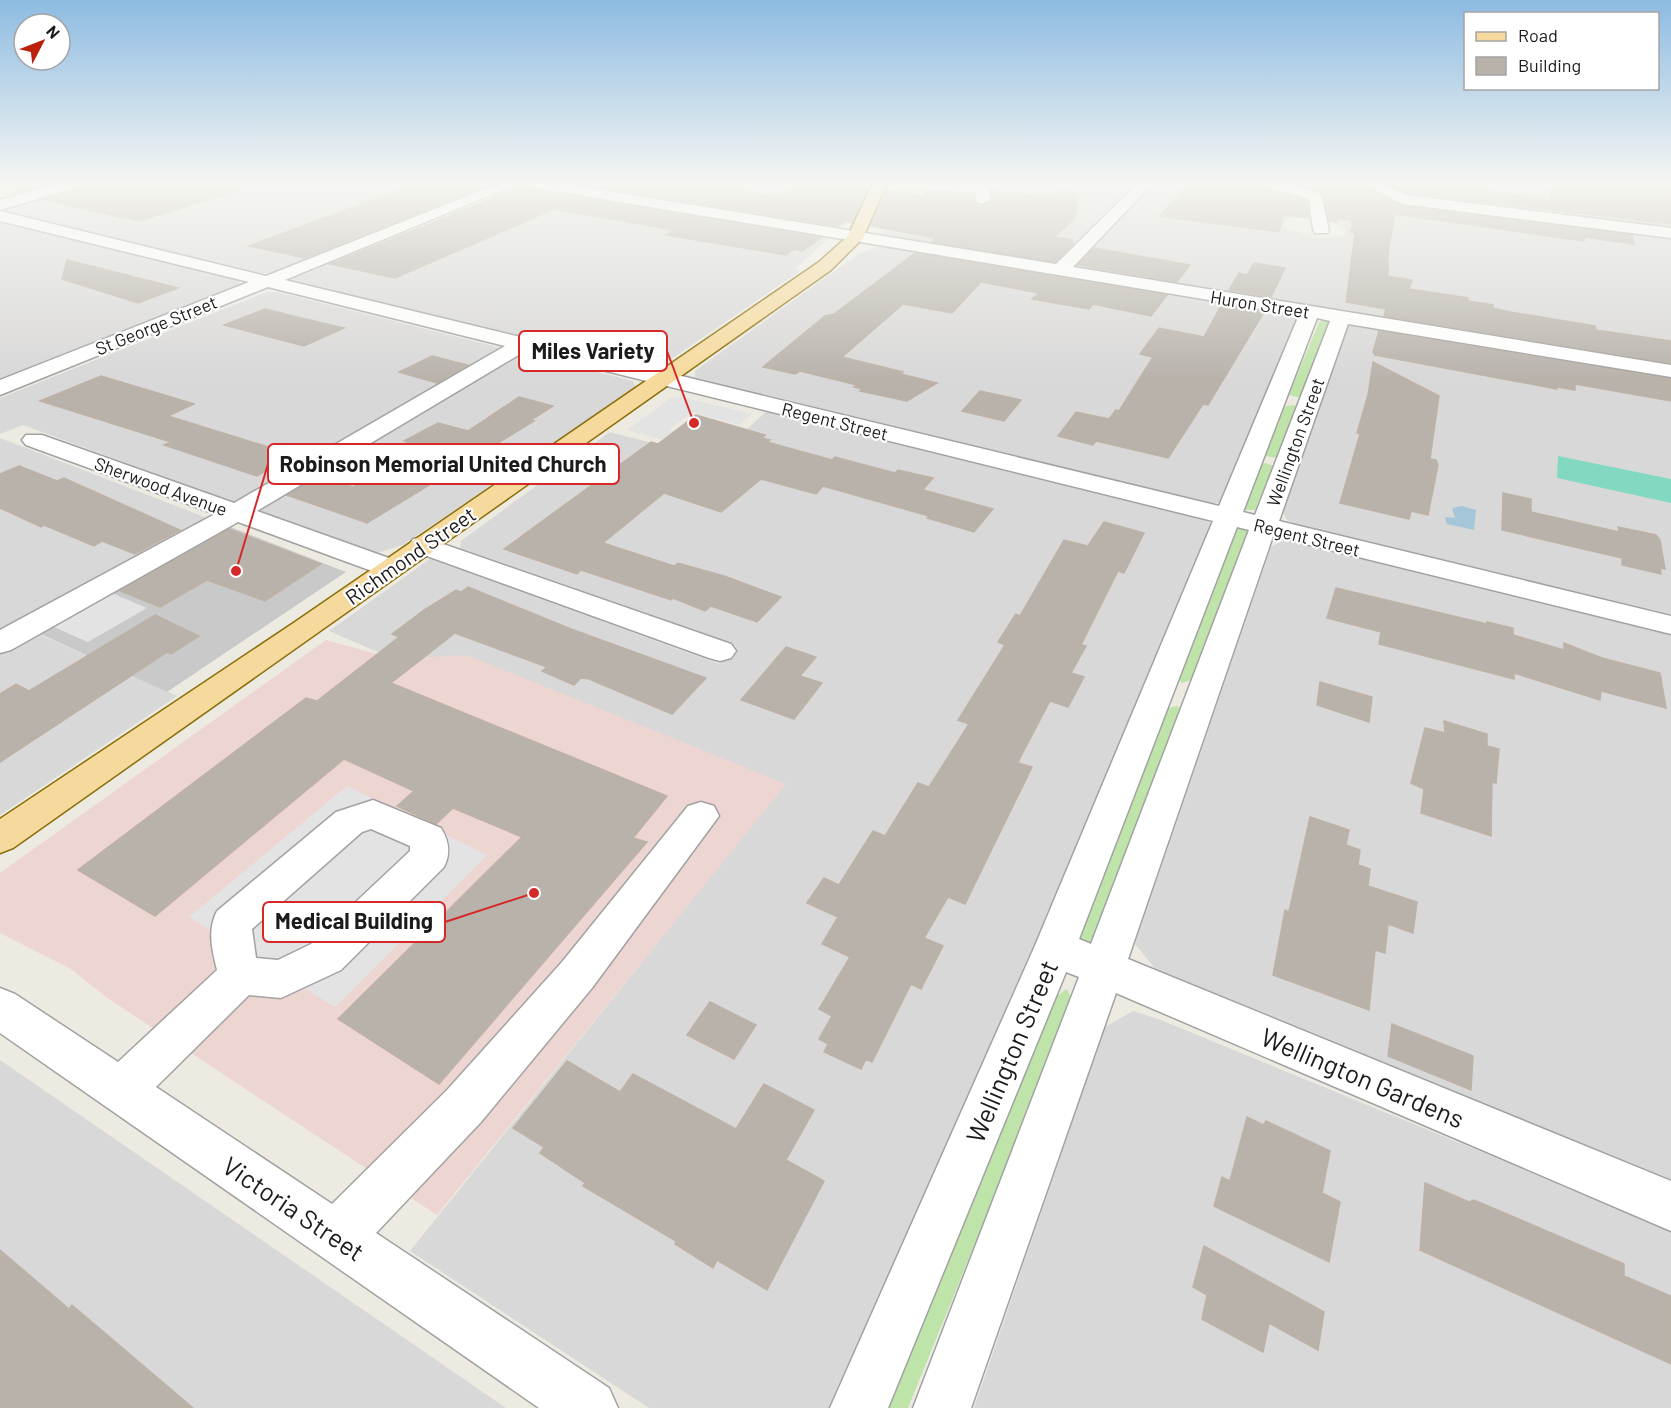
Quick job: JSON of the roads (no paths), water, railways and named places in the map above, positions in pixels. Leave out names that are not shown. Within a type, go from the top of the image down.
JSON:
[{"type":"main road","name":"Richmond Street","points":[[0,838],[306,629],[663,377],[825,266],[844,249]]},
{"type":"street","name":"Regent Street","points":[[132,249],[1671,625]]},
{"type":"street","name":"St George Street","points":[[0,388],[349,249]]},
{"type":"street","name":"Huron Street","points":[[919,249],[1671,371]]},
{"type":"street","points":[[1059,272],[1082,249]]},
{"type":"street","name":"Wellington Street","points":[[942,1408],[1104,969],[1198,702],[1246,522],[1326,314]]},
{"type":"street","points":[[0,643],[236,513],[522,344]]},
{"type":"street","name":"Sherwood Avenue","points":[[34,440],[390,568]]},
{"type":"street","name":"Wellington Street","points":[[859,1408],[1054,948],[1158,691],[1246,522]]},
{"type":"street","points":[[423,545],[720,651]]},
{"type":"street","points":[[1158,691],[1198,702]]},
{"type":"street","points":[[121,1090],[240,976],[281,979],[326,957],[430,856],[428,838],[373,814],[349,822],[231,923],[233,950],[240,976]]},
{"type":"street","points":[[336,1237],[464,1106],[577,975],[701,816]]},
{"type":"street","name":"Wellington Gardens","points":[[1054,948],[1671,1206]]},
{"type":"street","name":"Victoria Street","points":[[0,1008],[589,1408]]},
{"type":"water","points":[[1462,506],[1476,510],[1474,530],[1447,524],[1445,517],[1455,518],[1452,508]]},
{"type":"place","name":"Miles Variety","points":[[694,423]]},
{"type":"place","name":"Robinson Memorial United Church","points":[[236,571]]},
{"type":"place","name":"Medical Building","points":[[534,893]]}]
